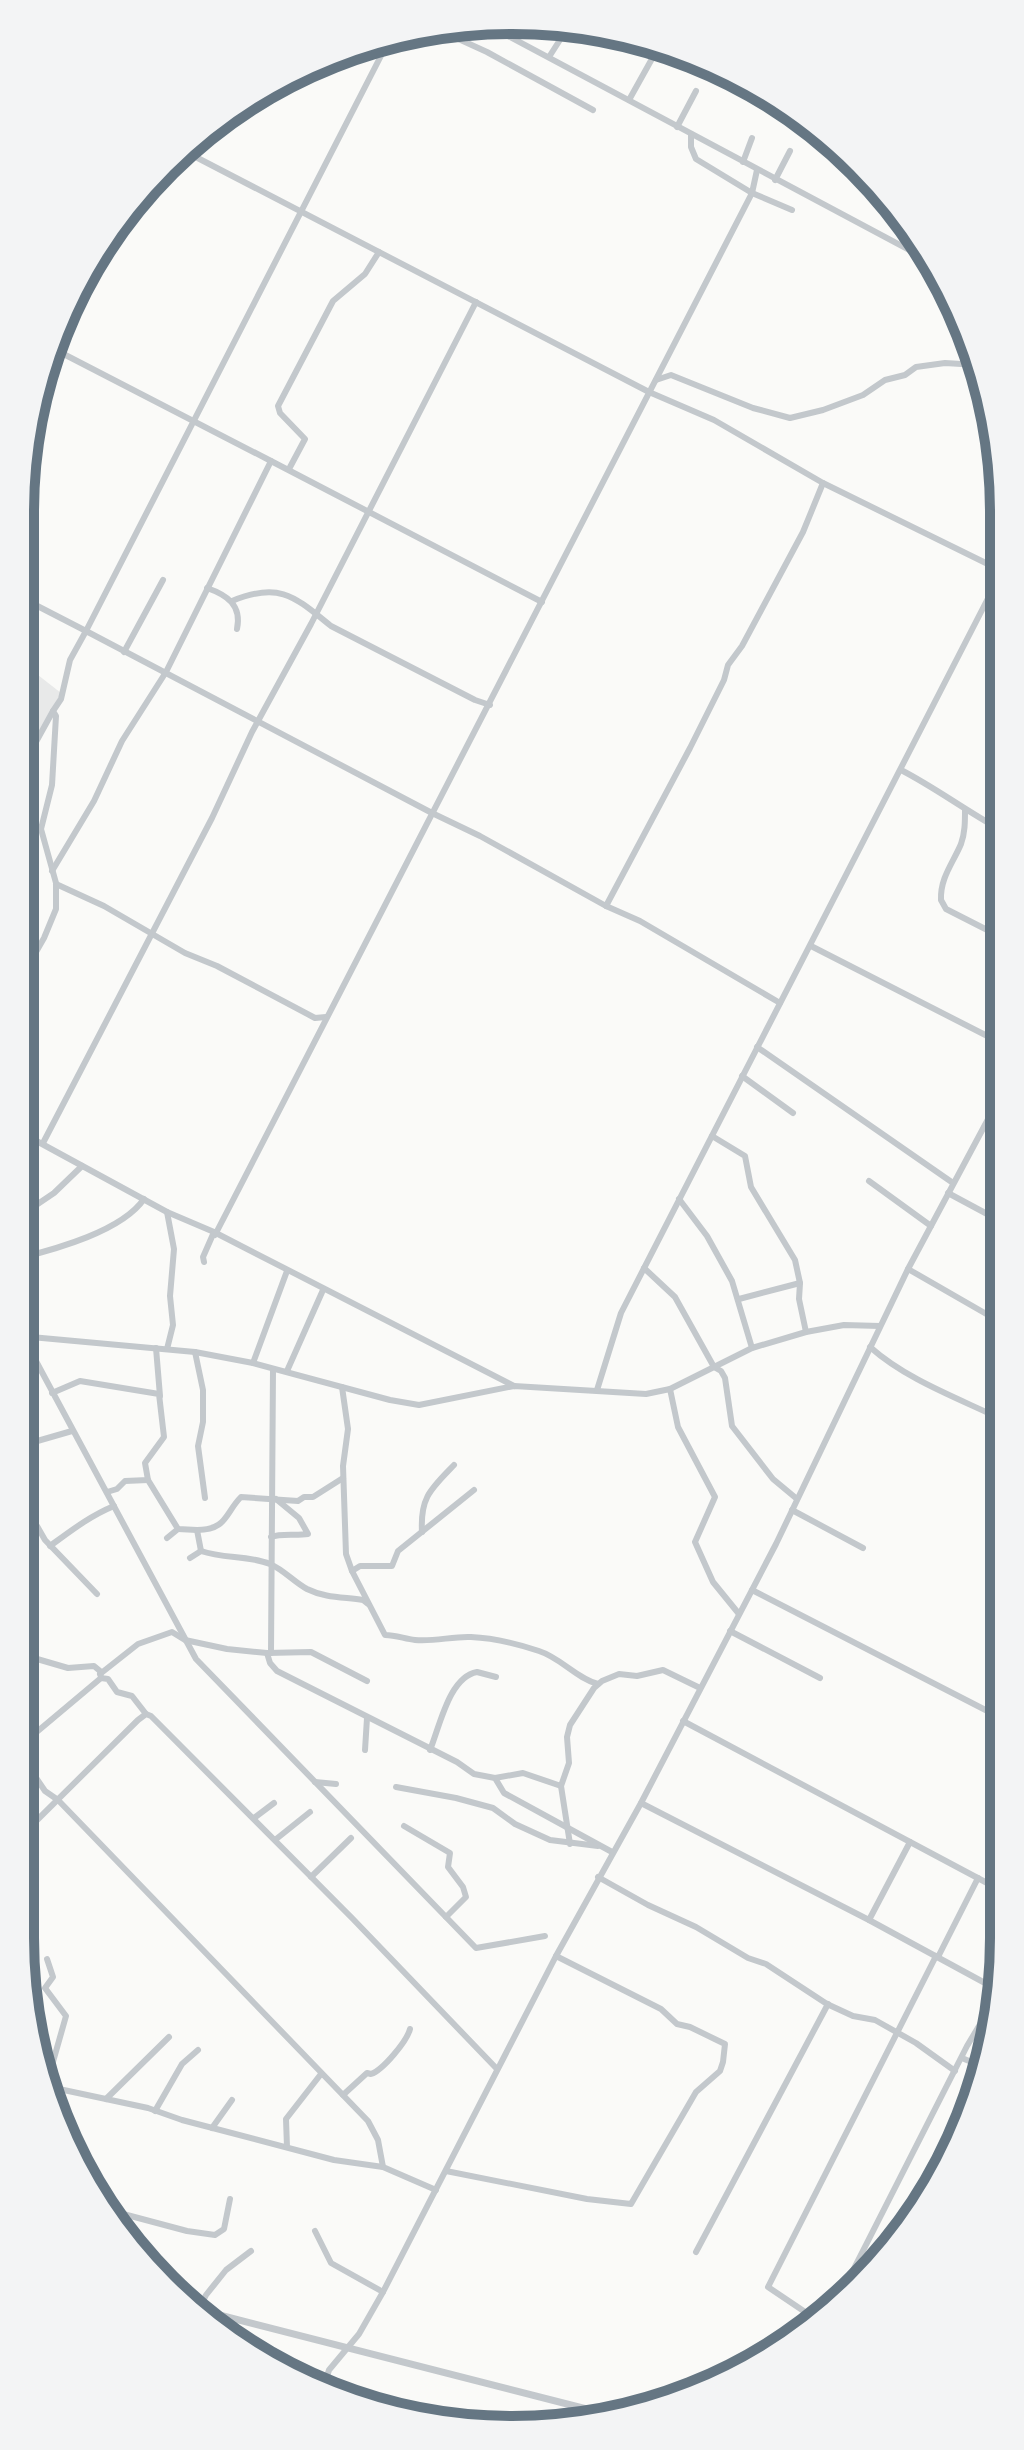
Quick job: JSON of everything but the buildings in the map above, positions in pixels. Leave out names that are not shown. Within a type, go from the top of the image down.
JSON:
[{"type":"street","points":[[505,34],[913,252]]},
{"type":"street","points":[[455,37],[593,110]]},
{"type":"street","points":[[549,57],[562,37]]},
{"type":"street","points":[[34,746],[61,699],[70,660],[383,51]]},
{"type":"street","points":[[629,100],[654,55]]},
{"type":"street","points":[[677,127],[696,91]]},
{"type":"street","points":[[691,134],[691,147],[696,159],[752,193],[792,210]]},
{"type":"street","points":[[743,162],[752,138]]},
{"type":"street","points":[[775,180],[790,151]]},
{"type":"street","points":[[194,156],[649,392],[714,420],[823,483],[990,568]]},
{"type":"street","points":[[204,1262],[203,1257],[322,1021],[490,705],[752,193],[757,170]]},
{"type":"street","points":[[289,469],[305,439],[280,413],[278,406],[333,301],[365,274],[379,252]]},
{"type":"street","points":[[43,1143],[212,818],[258,720],[476,302]]},
{"type":"street","points":[[61,353],[542,602]]},
{"type":"street","points":[[656,380],[671,375],[753,408],[790,418],[863,395],[885,380],[905,375],[916,367],[945,363],[967,364]]},
{"type":"street","points":[[52,871],[94,801],[122,741],[166,672],[271,461]]},
{"type":"street","points":[[606,906],[690,748],[724,680],[728,665],[742,646],[803,532],[823,483]]},
{"type":"street","points":[[124,652],[163,580]]},
{"type":"street","points":[[207,588],[232,601],[238,612],[237,629]]},
{"type":"street","points":[[232,601],[250,594],[295,597],[331,626],[490,705]]},
{"type":"street","points":[[597,1390],[616,1325],[644,1268],[990,596]]},
{"type":"street","points":[[34,604],[480,836],[606,906],[640,921],[780,1003]]},
{"type":"street","points":[[985,607],[990,610]]},
{"type":"street","points":[[34,954],[55,916],[55,884],[41,829],[52,785],[56,720],[53,711]]},
{"type":"street","points":[[901,770],[990,824]]},
{"type":"street","points":[[965,810],[965,830],[948,866],[941,900],[946,909],[990,931]]},
{"type":"street","points":[[55,884],[322,1021]]},
{"type":"street","points":[[811,946],[990,1037]]},
{"type":"street","points":[[757,1047],[953,1183]]},
{"type":"street","points":[[742,1076],[793,1113]]},
{"type":"street","points":[[323,2377],[359,2334],[383,2292],[556,1956],[641,1803],[752,1590],[908,1269],[990,1117]]},
{"type":"street","points":[[712,1136],[745,1155],[751,1187],[791,1253],[800,1283],[799,1299],[806,1332]]},
{"type":"street","points":[[34,1139],[167,1212],[514,1386]]},
{"type":"street","points":[[34,1207],[54,1193],[82,1166]]},
{"type":"street","points":[[869,1181],[931,1226]]},
{"type":"street","points":[[948,1193],[990,1216]]},
{"type":"street","points":[[34,1254],[66,1245],[120,1221],[136,1210],[144,1199]]},
{"type":"street","points":[[679,1199],[707,1236],[732,1281],[752,1348]]},
{"type":"street","points":[[167,1212],[174,1249],[170,1296],[173,1325],[167,1349]]},
{"type":"street","points":[[644,1268],[675,1297],[714,1367],[721,1371],[728,1386],[732,1426],[773,1479],[797,1499]]},
{"type":"street","points":[[908,1269],[990,1316]]},
{"type":"street","points":[[253,1363],[287,1271]]},
{"type":"street","points":[[739,1299],[800,1283]]},
{"type":"street","points":[[287,1371],[323,1290]]},
{"type":"street","points":[[34,1336],[195,1352],[287,1371],[419,1405],[514,1386],[646,1394],[670,1389],[752,1348],[806,1332],[844,1325],[880,1326]]},
{"type":"street","points":[[870,1347],[888,1363],[990,1414]]},
{"type":"street","points":[[156,1348],[164,1437],[145,1463],[148,1480],[178,1529]]},
{"type":"street","points":[[195,1352],[203,1390],[203,1422],[198,1446],[205,1498]]},
{"type":"street","points":[[34,1359],[196,1659],[476,1948],[545,1936]]},
{"type":"street","points":[[273,1369],[270,1663],[277,1671],[457,1762],[474,1774],[495,1778],[523,1773],[561,1786]]},
{"type":"street","points":[[52,1393],[80,1381],[157,1393],[160,1397]]},
{"type":"street","points":[[342,1387],[348,1429],[343,1478],[346,1554],[385,1635],[413,1640],[470,1637],[518,1645],[551,1656],[598,1684]]},
{"type":"street","points":[[670,1389],[676,1424],[715,1497],[695,1542],[713,1582],[739,1614]]},
{"type":"street","points":[[34,1442],[72,1431]]},
{"type":"street","points":[[422,1532],[425,1497],[454,1465]]},
{"type":"street","points":[[167,1538],[178,1529],[207,1530],[227,1519],[241,1497],[298,1501],[313,1497],[343,1478]]},
{"type":"street","points":[[107,1492],[117,1489],[125,1481],[148,1480]]},
{"type":"street","points":[[352,1571],[360,1566],[392,1566],[398,1551],[474,1490]]},
{"type":"street","points":[[271,1537],[278,1534],[295,1537],[308,1534],[299,1518],[274,1498]]},
{"type":"street","points":[[50,1546],[81,1522],[114,1506]]},
{"type":"street","points":[[792,1510],[863,1548]]},
{"type":"street","points":[[34,1524],[50,1546],[97,1594]]},
{"type":"street","points":[[197,1530],[201,1551]]},
{"type":"street","points":[[201,1551],[271,1565],[323,1596],[363,1600],[371,1606]]},
{"type":"street","points":[[190,1558],[201,1551]]},
{"type":"street","points":[[752,1590],[990,1712]]},
{"type":"street","points":[[730,1631],[820,1678]]},
{"type":"street","points":[[34,1734],[140,1643],[172,1632],[185,1640],[269,1653],[311,1652],[367,1681]]},
{"type":"street","points":[[34,1643],[35,1658],[68,1668],[90,1665],[98,1668],[100,1676]]},
{"type":"street","points":[[570,1844],[561,1786],[569,1763],[567,1737],[570,1725],[598,1684],[619,1674],[637,1676],[663,1670],[700,1688]]},
{"type":"street","points":[[430,1750],[449,1697],[461,1680],[477,1672],[496,1677]]},
{"type":"street","points":[[100,1676],[108,1679],[117,1692],[132,1696],[146,1714],[155,1718],[497,2069]]},
{"type":"street","points":[[34,1823],[146,1714]]},
{"type":"street","points":[[365,1750],[367,1718]]},
{"type":"street","points":[[683,1721],[990,1884]]},
{"type":"street","points":[[34,1775],[45,1791],[58,1800],[368,2121],[378,2140],[383,2167]]},
{"type":"street","points":[[495,1778],[504,1793],[612,1852]]},
{"type":"street","points":[[315,1782],[336,1784]]},
{"type":"street","points":[[396,1787],[493,1808],[529,1831],[550,1840],[602,1847]]},
{"type":"street","points":[[45,1791],[49,1809]]},
{"type":"street","points":[[254,1818],[274,1803]]},
{"type":"street","points":[[641,1803],[988,1984]]},
{"type":"street","points":[[275,1840],[310,1812]]},
{"type":"street","points":[[404,1826],[450,1853],[448,1867],[463,1887],[466,1897],[446,1917]]},
{"type":"street","points":[[311,1877],[351,1838]]},
{"type":"street","points":[[869,1920],[910,1842]]},
{"type":"street","points":[[598,1877],[696,1927],[748,1958],[766,1964],[828,2004],[853,2016],[875,2020],[916,2043],[955,2071]]},
{"type":"street","points":[[807,2313],[768,2287],[978,1878]]},
{"type":"street","points":[[446,2171],[587,2199],[631,2204],[696,2092],[722,2066],[725,2044],[677,2024],[661,2009],[556,1956]]},
{"type":"street","points":[[47,1959],[53,1977],[45,1988],[66,2016],[51,2066]]},
{"type":"street","points":[[696,2252],[828,2004]]},
{"type":"street","points":[[851,2275],[983,2021]]},
{"type":"street","points":[[343,2095],[367,2073],[377,2072],[405,2042],[410,2029]]},
{"type":"street","points":[[106,2099],[169,2037]]},
{"type":"street","points":[[155,2111],[182,2064],[198,2050]]},
{"type":"street","points":[[962,2058],[974,2063]]},
{"type":"street","points":[[287,2147],[286,2119],[321,2074]]},
{"type":"street","points":[[58,2090],[155,2111],[334,2160],[383,2167],[436,2190]]},
{"type":"street","points":[[212,2128],[232,2100]]},
{"type":"street","points":[[122,2214],[215,2235],[224,2229],[230,2199]]},
{"type":"street","points":[[315,2231],[331,2263],[383,2292]]},
{"type":"street","points":[[203,2302],[226,2270],[251,2251]]},
{"type":"street","points":[[219,2315],[589,2410]]},
{"type":"street","points":[[326,2379],[329,2370]]},
{"type":"shaded area","points":[[34,672],[61,693],[34,743]]}]
